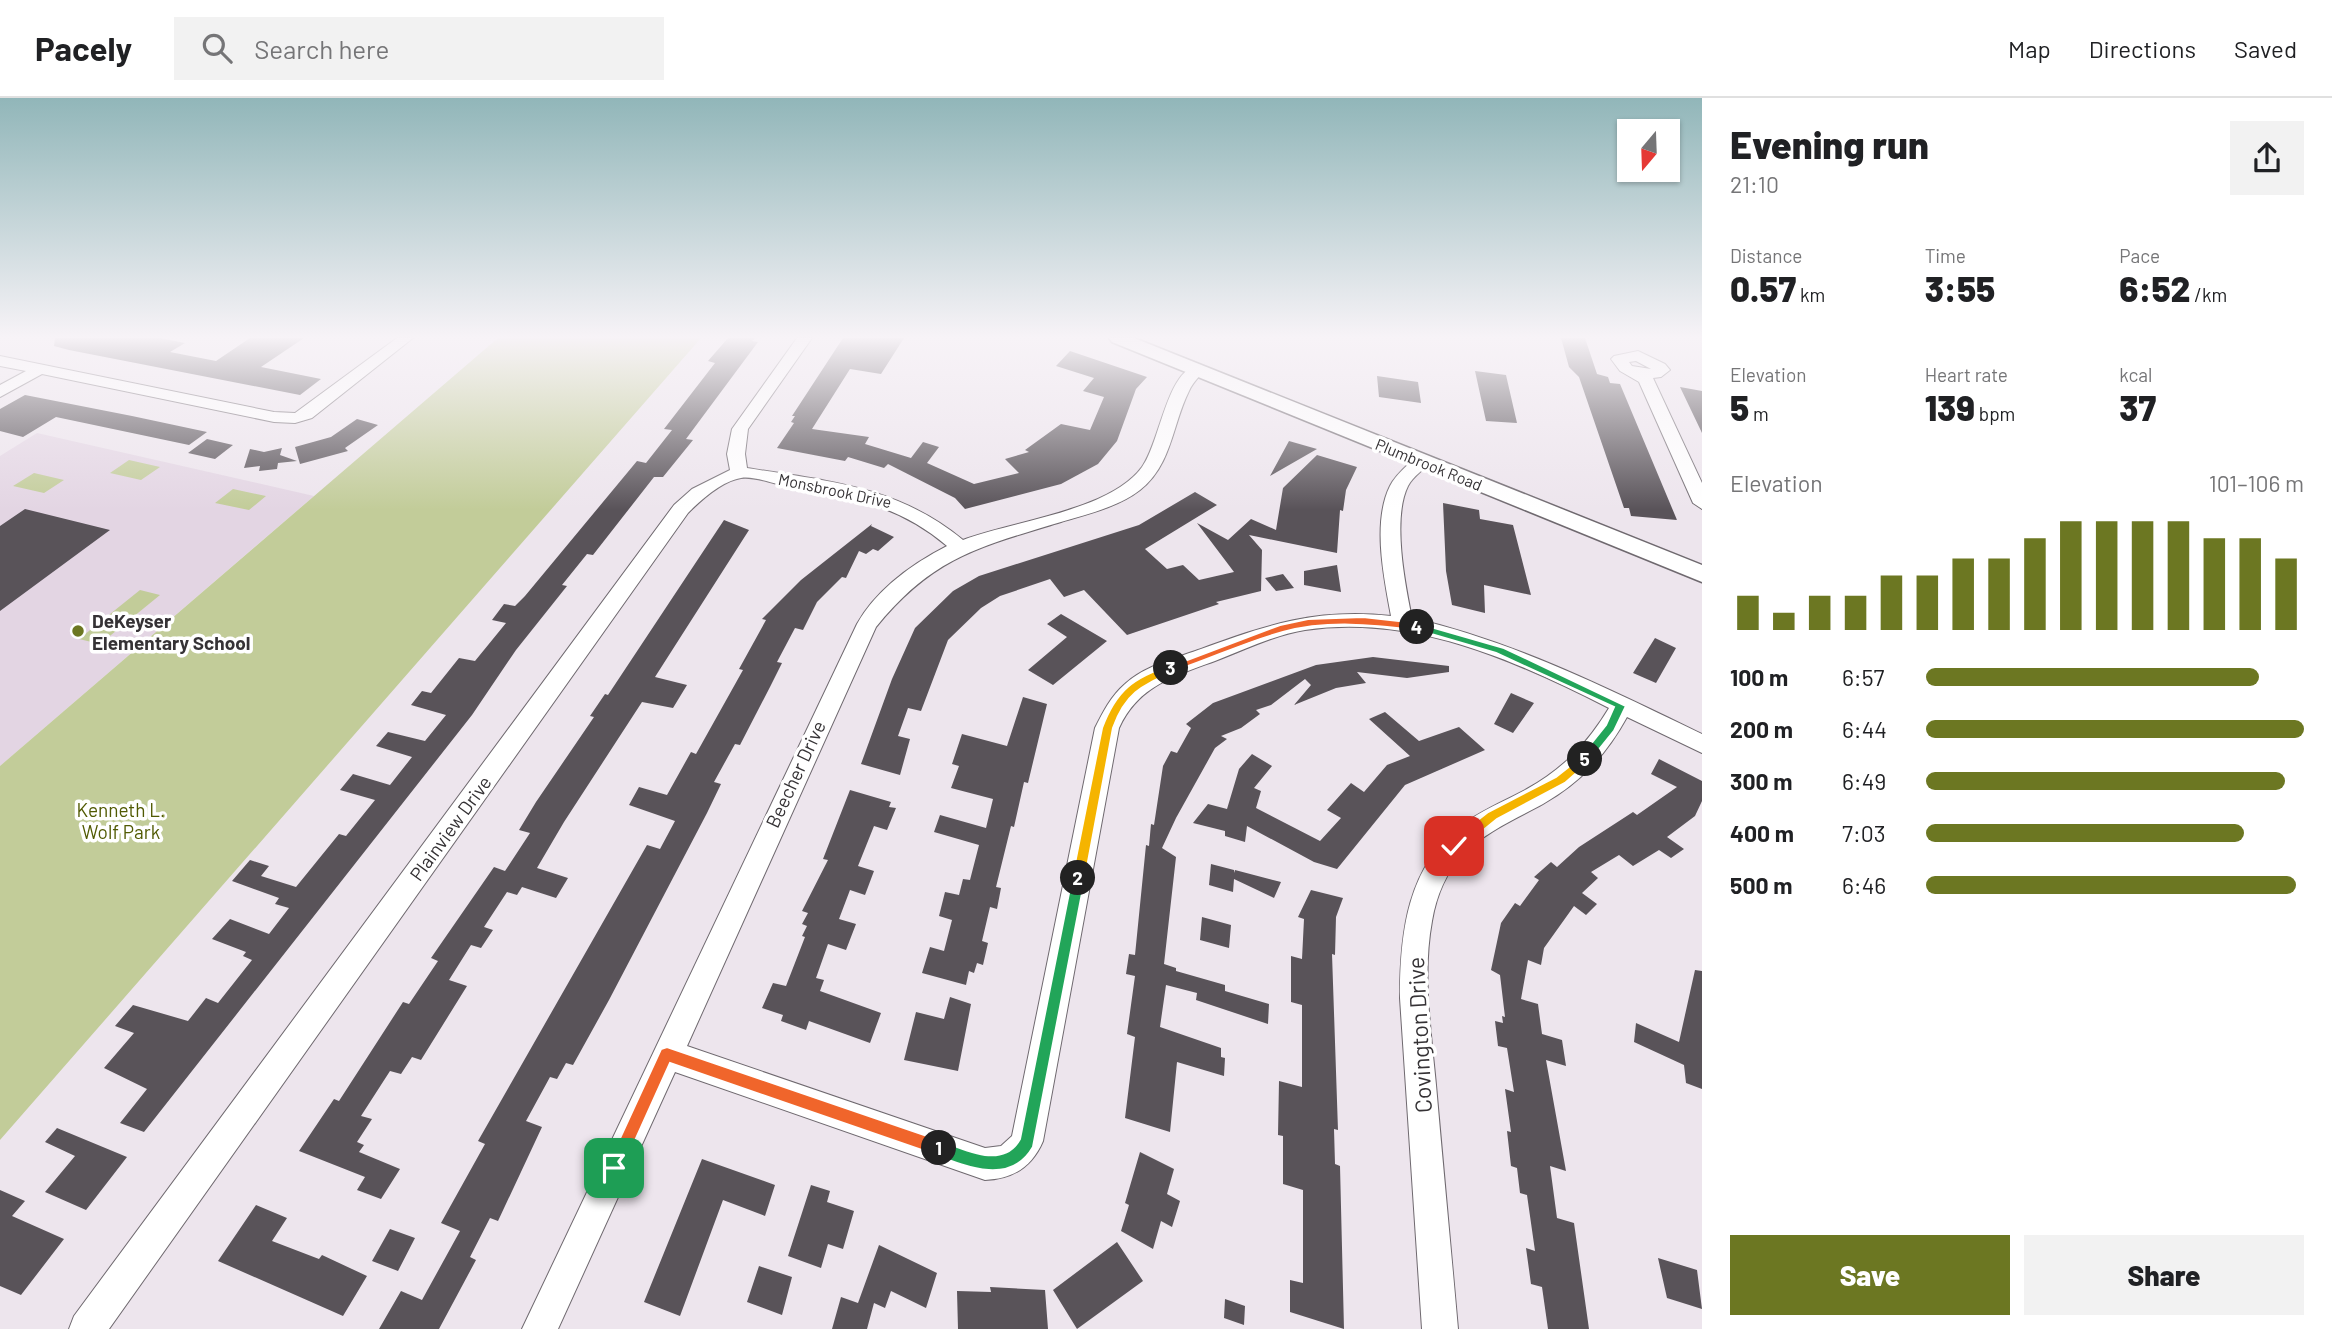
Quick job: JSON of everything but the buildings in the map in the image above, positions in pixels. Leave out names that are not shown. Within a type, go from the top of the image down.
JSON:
[{"type":"street","points":[[172,395],[295,418],[311,411],[331,395]]},
{"type":"street","points":[[738,472],[736,454],[740,429],[764,395]]},
{"type":"street","name":"Beecher Drive","points":[[540,1329],[858,640],[883,603],[914,572],[959,546],[1080,510],[1134,486],[1148,472],[1163,450],[1180,395]]},
{"type":"street","name":"Plumbrook Road","points":[[1260,395],[1702,574]]},
{"type":"street","points":[[1654,395],[1702,503]]},
{"type":"street","points":[[1403,624],[1393,554],[1394,503],[1399,484],[1422,461]]},
{"type":"street","name":"Monsbrook Drive","points":[[738,472],[801,480],[889,500],[924,517],[959,546]]},
{"type":"street","name":"Plainview Drive","points":[[87,1329],[681,509],[698,493],[738,472]]},
{"type":"street","points":[[667,1054],[985,1164],[1011,1159],[1021,1152],[1027,1141],[1107,728],[1116,704],[1136,685],[1157,674],[1280,628],[1343,620],[1403,624],[1444,633],[1500,650],[1702,744]]},
{"type":"street","name":"Covington Drive","points":[[1440,1329],[1414,998],[1414,946],[1425,895],[1454,846],[1492,816],[1560,780],[1579,766],[1610,727],[1621,706]]},
{"type":"shaded area","name":"DeKeyser Elementary School","points":[[37,433],[314,496],[0,766],[0,456]]},
{"type":"green space","name":"Kenneth L. Wolf Park","points":[[431,395],[651,395],[0,1140],[0,766]]},
{"type":"green space","points":[[129,460],[160,467],[141,480],[110,473]]},
{"type":"green space","points":[[34,473],[64,480],[44,493],[13,486]]},
{"type":"green space","points":[[233,489],[266,496],[249,510],[215,503]]},
{"type":"green space","points":[[140,590],[160,595],[100,644],[79,639]]},
{"type":"place","name":"DeKeyser Elementary School","points":[[78,631]]},
{"type":"route","points":[[614,1168],[667,1054],[985,1164],[998,1164],[1021,1152],[1027,1141],[1107,728],[1116,704],[1125,694],[1136,685],[1168,669],[1280,628],[1343,620],[1381,621],[1444,633],[1500,650],[1621,706],[1610,727],[1579,766],[1560,780],[1492,816],[1454,846]]}]
